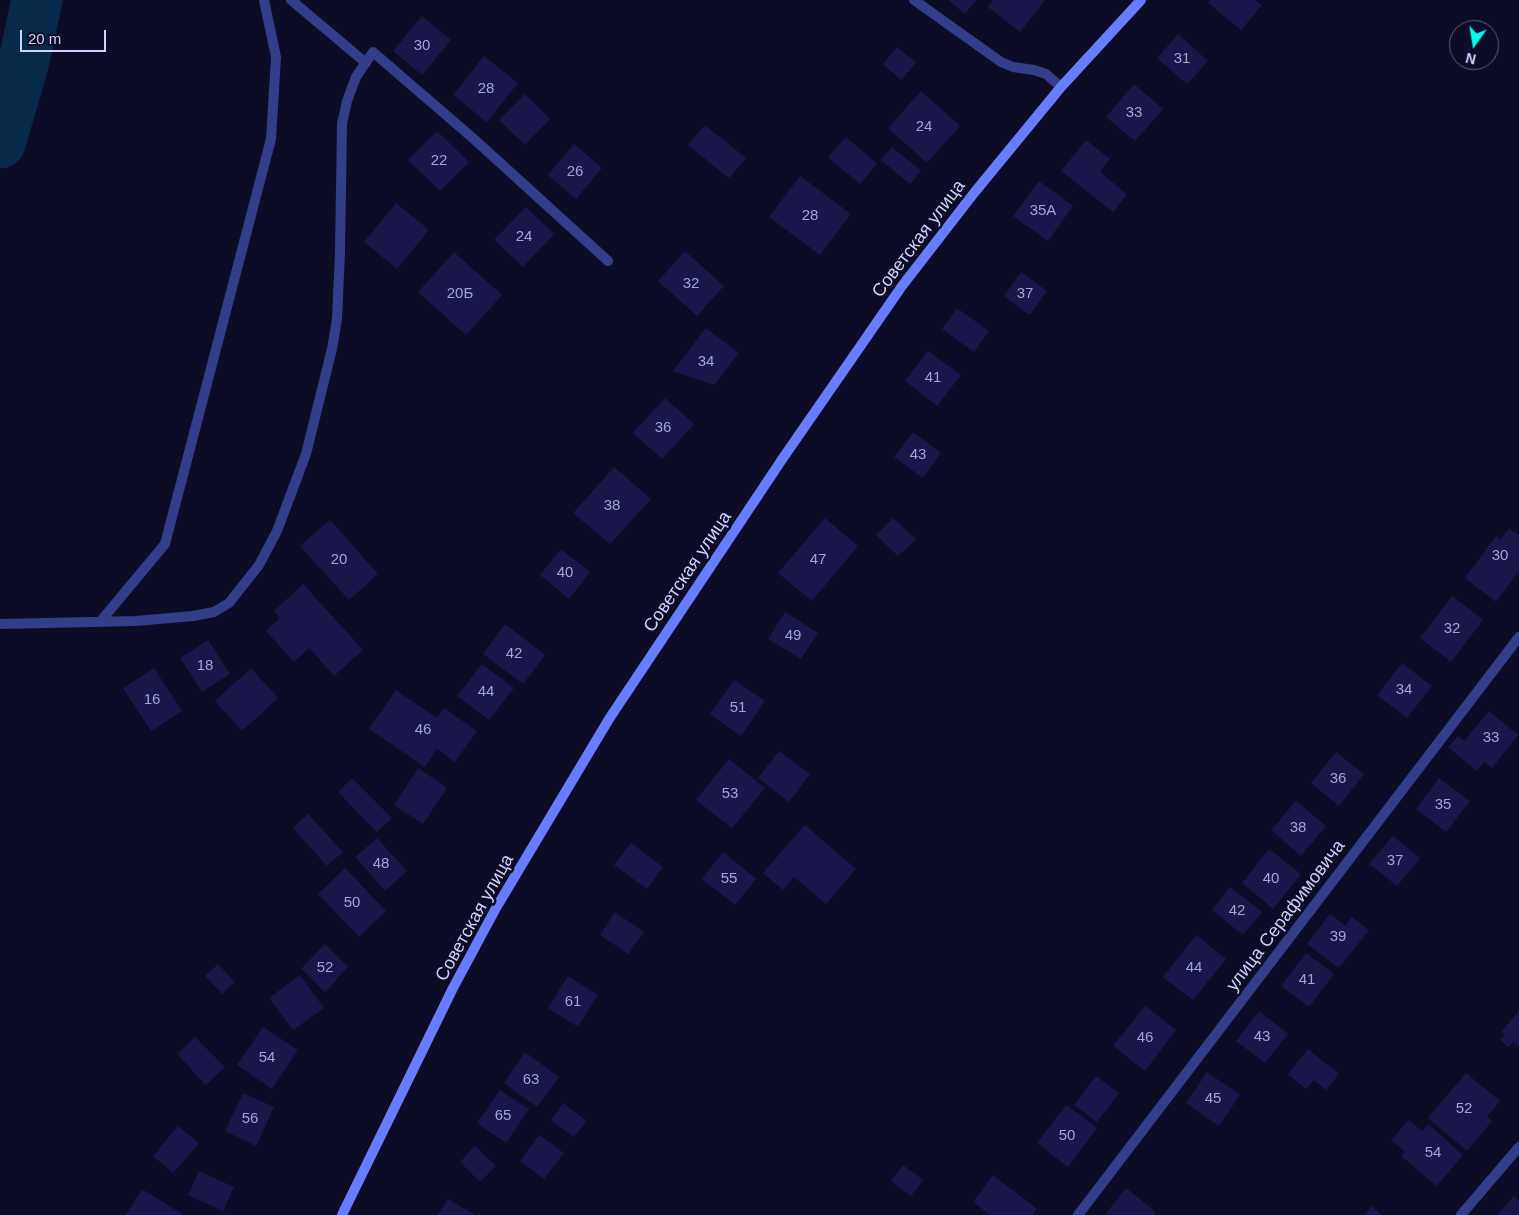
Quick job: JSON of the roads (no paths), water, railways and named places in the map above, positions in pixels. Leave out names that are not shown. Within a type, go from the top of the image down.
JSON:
[{"type":"main road","name":"Советская улица","points":[[342,1215],[449,997],[496,908],[609,720],[783,458],[902,286],[974,193],[1061,88],[1141,0]]},
{"type":"street","points":[[100,622],[165,544],[271,139],[276,57],[264,0]]},
{"type":"street","points":[[291,0],[366,63]]},
{"type":"street","points":[[914,0],[1001,62],[1013,68],[1034,70],[1046,74],[1061,88]]},
{"type":"street","points":[[0,624],[100,622],[183,617],[214,612],[230,603],[259,566],[277,531],[306,454],[332,349],[337,319],[340,252],[342,124],[347,101],[356,77],[373,52],[475,140],[608,261]]},
{"type":"street","name":"улица Серафимовича","points":[[1078,1215],[1519,637]]},
{"type":"street","points":[[1461,1215],[1519,1147]]},
{"type":"waterway","points":[[0,143],[23,65],[37,0]]}]
